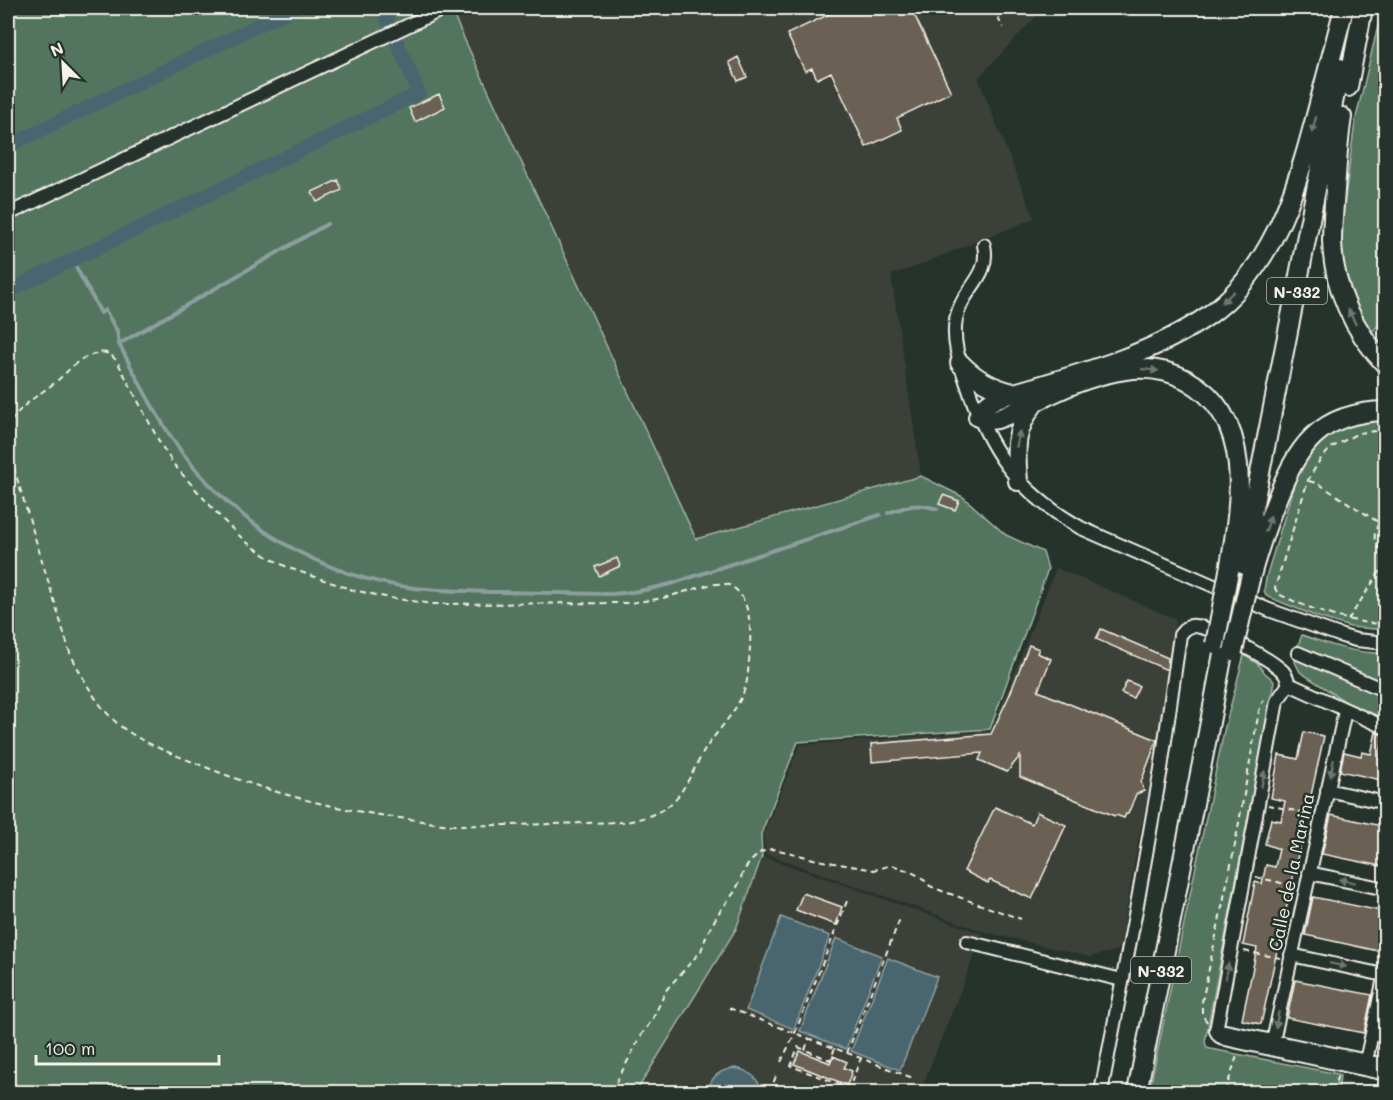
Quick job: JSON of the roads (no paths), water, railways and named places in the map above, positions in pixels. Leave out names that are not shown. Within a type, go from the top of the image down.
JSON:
[{"type":"highway","points":[[1239,575],[1236,450],[1227,421],[1216,404],[1193,384],[1162,371],[1138,368],[1113,372],[1080,382],[998,419],[989,420],[978,417],[988,402],[997,398],[1111,363],[1161,342],[1210,314],[1231,295],[1247,277],[1273,239],[1290,199],[1310,138],[1344,8]]},
{"type":"highway","name":"N-332","points":[[1137,1092],[1353,8]]},
{"type":"highway","points":[[1363,8],[1339,139],[1332,241],[1338,284],[1346,307],[1366,342],[1386,365]]},
{"type":"highway","points":[[960,363],[984,383],[1013,393]]},
{"type":"highway","points":[[1018,481],[1017,436],[1026,414],[1035,402]]},
{"type":"highway","points":[[1239,575],[1292,463],[1305,444],[1324,428],[1345,416],[1386,411]]},
{"type":"highway","points":[[1185,848],[1185,820],[1224,648]]},
{"type":"street","points":[[8,214],[445,8]]},
{"type":"street","points":[[984,245],[986,254],[983,271],[967,293],[956,317],[954,330],[956,349],[978,417],[996,450],[1018,481],[1048,508],[1081,528],[1269,610],[1356,640],[1386,643]]},
{"type":"street","points":[[1101,1092],[1161,769],[1180,635],[1191,626],[1213,632],[1256,653],[1280,668],[1288,684],[1386,728]]},
{"type":"street","points":[[1298,653],[1386,691]]},
{"type":"street","points":[[1288,684],[1277,701],[1216,1029],[1219,1036],[1225,1039],[1386,1074]]},
{"type":"street","name":"Calle de la Marina","points":[[1273,1041],[1345,711]]},
{"type":"street","points":[[1327,790],[1386,803]]},
{"type":"street","points":[[1309,873],[1386,890]]},
{"type":"street","points":[[967,942],[1122,980]]},
{"type":"street","points":[[1291,958],[1385,972],[1366,1061]]},
{"type":"street","points":[[1216,1029],[1386,1065]]},
{"type":"water","points":[[781,917],[830,936],[794,1029],[746,1010]]},
{"type":"water","points":[[836,938],[882,956],[846,1049],[800,1031]]},
{"type":"water","points":[[888,958],[937,977],[900,1070],[851,1051]]},
{"type":"water","points":[[735,1068],[753,1076],[762,1092],[707,1092],[716,1075],[724,1070]]},
{"type":"waterway","points":[[8,146],[294,8]]},
{"type":"waterway","points":[[8,291],[419,93],[382,8]]},
{"type":"waterway","points":[[119,344],[327,224]]},
{"type":"waterway","points":[[72,260],[101,313],[105,310],[117,331],[119,344],[156,412],[181,451],[203,478],[254,524],[283,543],[346,572],[380,582],[434,590],[626,593],[674,583],[880,515]]},
{"type":"waterway","points":[[888,513],[912,506],[937,509]]}]
